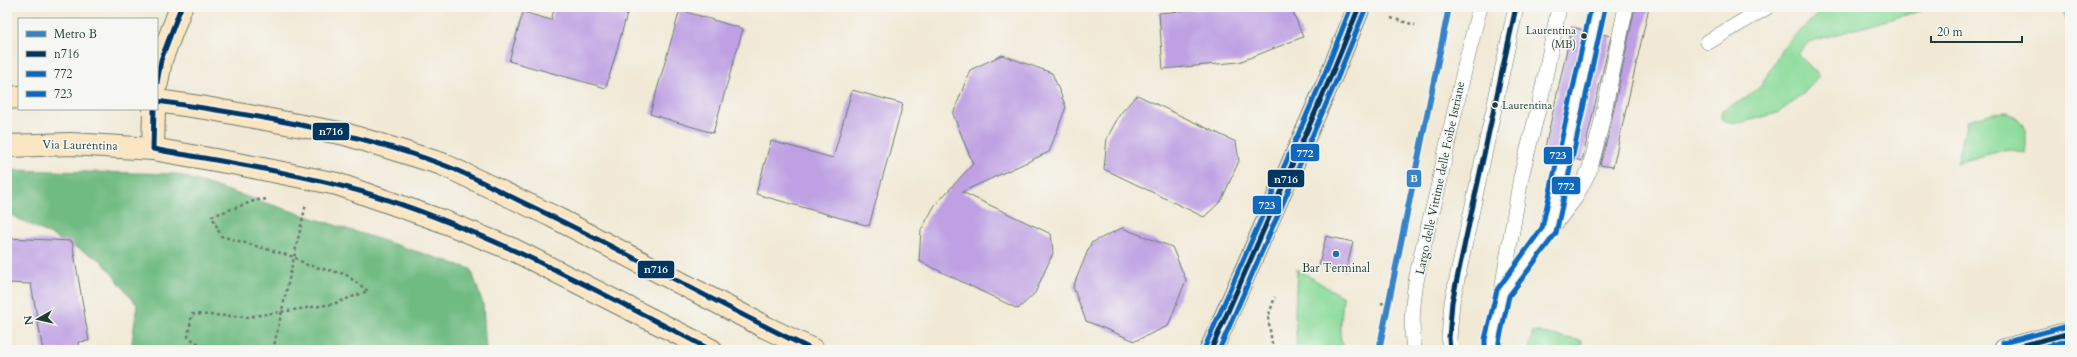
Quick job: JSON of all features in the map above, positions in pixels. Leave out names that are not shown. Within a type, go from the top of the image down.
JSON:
[{"type":"main road","points":[[158,77],[161,60],[181,7]]},
{"type":"main road","points":[[1211,350],[1332,76],[1359,7]]},
{"type":"main road","points":[[7,98],[18,97]]},
{"type":"main road","points":[[158,101],[206,108],[338,132],[383,144],[442,164],[546,213],[765,327],[813,350]]},
{"type":"main road","points":[[153,149],[154,110]]},
{"type":"main road","name":"Via Laurentina","points":[[7,146],[77,144],[153,149],[312,178],[337,184],[413,210],[514,250],[711,350]]},
{"type":"street","points":[[2005,350],[2070,333]]},
{"type":"lane","name":"Largo delle Vittime delle Foibe Istriane","points":[[1414,350],[1414,310],[1424,245],[1465,62],[1480,7]]},
{"type":"lane","points":[[1450,350],[1449,338],[1452,302],[1516,7]]},
{"type":"lane","points":[[1492,350],[1503,293],[1521,177],[1540,102],[1559,7]]},
{"type":"lane","points":[[1549,231],[1598,7]]},
{"type":"lane","points":[[1503,293],[1575,198],[1589,171],[1600,130],[1626,7]]},
{"type":"lane","points":[[1708,42],[1767,7]]},
{"type":"path","points":[[1391,18],[1415,25]]},
{"type":"path","points":[[273,350],[312,178]]},
{"type":"path","points":[[209,350],[188,337],[192,314],[247,317],[333,304],[368,292],[345,274],[307,265],[294,257],[221,236],[212,216],[257,200],[271,199]]},
{"type":"path","points":[[1274,350],[1268,317],[1275,296]]},
{"type":"path","points":[[1381,303],[1388,305]]},
{"type":"green space","points":[[1825,7],[1924,7],[1920,11],[1809,42],[1798,54],[1820,76],[1803,94],[1778,113],[1739,123],[1722,121],[1722,110],[1746,98],[1761,86],[1782,48]]},
{"type":"green space","points":[[2060,7],[2070,7],[2070,25]]},
{"type":"green space","points":[[2007,112],[2022,123],[2026,134],[2025,153],[2009,149],[1957,163],[1967,120],[1993,113]]},
{"type":"green space","points":[[7,170],[176,174],[471,269],[483,304],[486,350],[131,350],[137,305],[101,260],[7,213]]},
{"type":"green space","points":[[1297,269],[1343,297],[1340,334],[1343,350],[1297,350],[1295,312]]},
{"type":"green space","points":[[1533,331],[1582,341],[1580,350],[1529,350]]},
{"type":"building","points":[[555,7],[629,7],[606,88],[509,61],[523,12],[551,20]]},
{"type":"building","points":[[1226,7],[1291,7],[1303,37],[1239,62],[1163,69],[1159,13]]},
{"type":"building","points":[[1635,7],[1649,7],[1613,167],[1600,165],[1609,132]]},
{"type":"building","points":[[680,10],[743,29],[713,133],[650,114]]},
{"type":"building","points":[[1572,27],[1584,30],[1556,155],[1544,152]]},
{"type":"building","points":[[1601,34],[1611,36],[1582,161],[1574,159]]},
{"type":"building","points":[[1002,55],[1052,73],[1066,107],[1049,152],[962,192],[1051,234],[1053,253],[1035,293],[1018,309],[919,261],[921,230],[935,205],[973,164],[953,114],[970,70]]},
{"type":"building","points":[[852,90],[903,104],[869,226],[756,194],[771,141],[833,158]]},
{"type":"building","points":[[1137,95],[1236,142],[1239,161],[1221,201],[1204,217],[1104,169],[1107,138],[1120,114]]},
{"type":"building","points":[[1122,228],[1172,247],[1186,280],[1168,326],[1135,341],[1086,321],[1073,287],[1091,243]]},
{"type":"building","name":"Bar Terminal","points":[[1326,236],[1353,242],[1346,271],[1319,265]]},
{"type":"building","points":[[7,238],[72,241],[89,341],[78,342],[80,350],[43,350],[31,284],[7,283]]},
{"type":"metro line","name":"B","points":[[1379,350],[1449,7]]},
{"type":"transit line","name":"n716","points":[[158,77],[161,60],[181,7]]},
{"type":"transit line","name":"723","points":[[1205,347],[1325,73],[1351,7]]},
{"type":"transit line","name":"n716","points":[[1211,350],[1331,76],[1359,7]]},
{"type":"transit line","name":"n716","points":[[1450,350],[1449,338],[1452,302],[1516,7]]},
{"type":"transit line","name":"723","points":[[1485,350],[1485,339],[1497,290],[1542,228],[1591,7]]},
{"type":"transit line","name":"772","points":[[1499,350],[1499,342],[1509,296],[1556,233],[1605,8]]},
{"type":"transit line","name":"772","points":[[1219,350],[1337,79],[1365,10]]},
{"type":"transit line","name":"n716","points":[[158,101],[301,125],[372,142],[441,164],[472,177],[559,220],[740,314],[813,350]]},
{"type":"transit line","name":"n716","points":[[154,110],[153,149],[311,179],[363,192],[408,207],[453,224],[540,263],[711,350]]},
{"type":"transit line","name":"723","points":[[2003,343],[2068,326]]},
{"type":"transit line","name":"n716","points":[[2005,350],[2070,333]]},
{"type":"transit line","name":"772","points":[[2033,350],[2070,340]]},
{"type":"place","name":"Laurentina (MB)","points":[[1584,36]]},
{"type":"place","name":"Laurentina","points":[[1495,105]]},
{"type":"place","name":"Bar Terminal","points":[[1336,254]]}]
